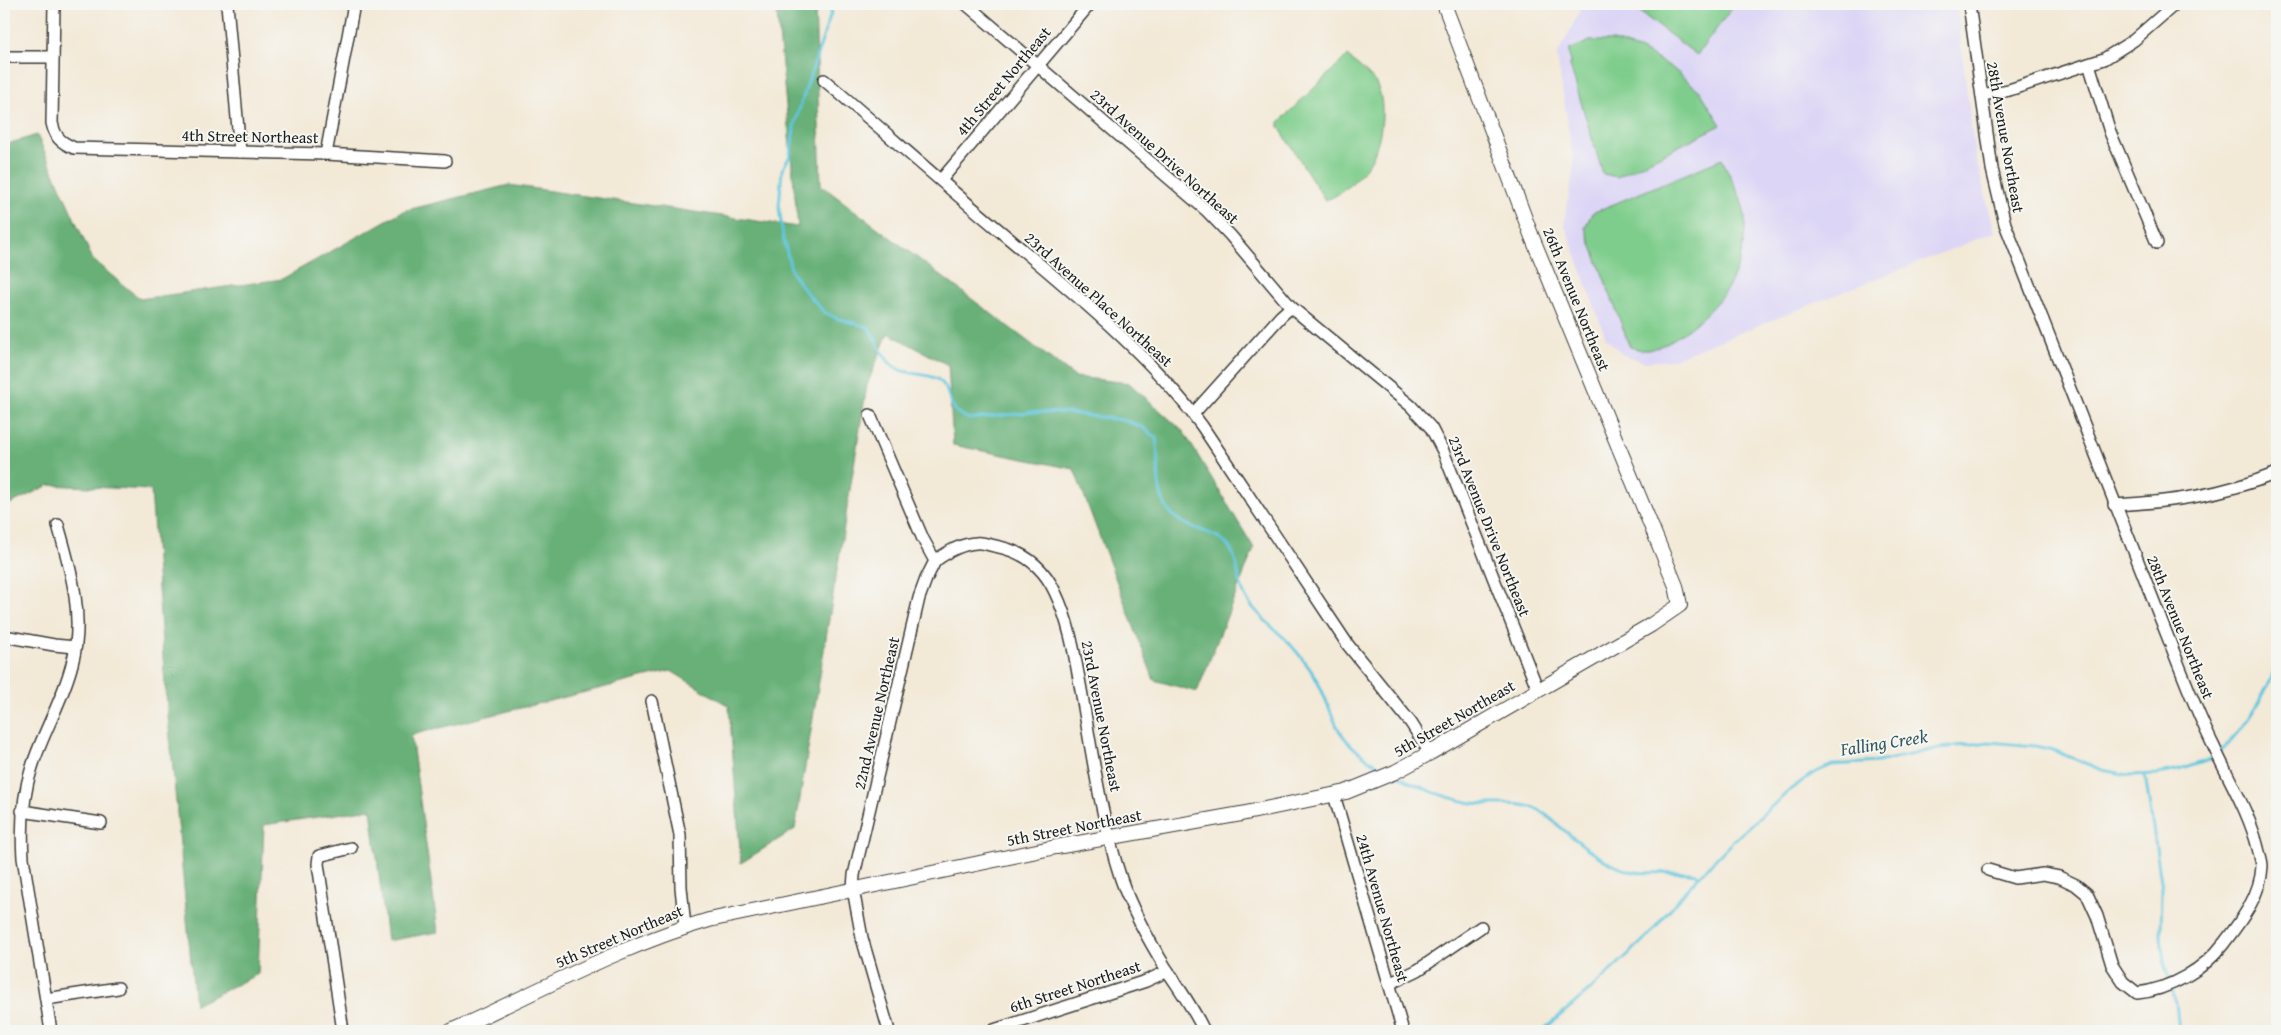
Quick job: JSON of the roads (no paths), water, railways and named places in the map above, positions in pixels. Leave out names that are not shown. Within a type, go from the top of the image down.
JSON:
[{"type":"street","points":[[4,57],[53,57],[54,4]]},
{"type":"street","points":[[227,4],[240,152]]},
{"type":"street","points":[[326,154],[354,4]]},
{"type":"street","points":[[966,4],[1038,66]]},
{"type":"street","name":"4th Street Northeast","points":[[941,180],[1090,4]]},
{"type":"street","name":"26th Avenue Northeast","points":[[1444,4],[1532,237],[1676,586],[1680,605]]},
{"type":"street","name":"28th Avenue Northeast","points":[[1969,4],[1992,169],[2005,224],[2114,505],[2215,750],[2247,815],[2262,865],[2258,886],[2248,910],[2219,951],[2202,965],[2153,991],[2137,993],[2123,982],[2112,965],[2097,916],[2087,894],[2076,885],[2043,874],[2015,878],[1988,870]]},
{"type":"street","points":[[1982,95],[2009,90],[2104,59],[2127,46],[2175,4]]},
{"type":"street","name":"4th Street Northeast","points":[[53,57],[52,123],[57,137],[64,144],[74,148],[326,154],[445,161]]},
{"type":"street","points":[[2089,64],[2110,132],[2157,243]]},
{"type":"street","name":"23rd Avenue Drive Northeast","points":[[1038,66],[1206,210],[1291,307],[1396,393],[1431,428],[1444,451],[1538,690]]},
{"type":"street","name":"23rd Avenue Place Northeast","points":[[824,80],[1125,340],[1158,373],[1193,414],[1348,645],[1411,723],[1430,753]]},
{"type":"street","points":[[1193,414],[1291,307]]},
{"type":"street","points":[[870,414],[923,539],[935,561]]},
{"type":"street","points":[[2114,505],[2198,498],[2245,485],[2277,473]]},
{"type":"street","points":[[51,1031],[23,858],[22,811],[32,768],[59,705],[73,663],[76,601],[58,525]]},
{"type":"street","name":"23rd Avenue Northeast","points":[[935,561],[960,547],[978,542],[1006,548],[1021,554],[1041,570],[1055,591],[1068,628],[1098,784],[1121,877],[1130,901],[1168,971],[1187,998],[1204,1031]]},
{"type":"street","name":"22nd Avenue Northeast","points":[[889,1031],[867,961],[853,889],[854,875],[920,598],[926,579],[935,561]]},
{"type":"street","name":"5th Street Northeast","points":[[450,1031],[611,956],[685,927],[729,914],[1111,837],[1334,795],[1370,783],[1430,753],[1680,605]]},
{"type":"street","points":[[4,636],[75,647]]},
{"type":"street","points":[[652,701],[680,835],[681,887],[685,927]]},
{"type":"street","name":"24th Avenue Northeast","points":[[1334,795],[1402,1031]]},
{"type":"street","points":[[22,811],[101,822]]},
{"type":"street","points":[[343,1031],[318,864],[319,856],[351,848]]},
{"type":"street","points":[[1389,984],[1418,970],[1481,927]]},
{"type":"street","name":"6th Street Northeast","points":[[992,1031],[1146,981],[1168,971]]},
{"type":"street","points":[[46,999],[118,988]]},
{"type":"waterway","points":[[834,4],[795,122],[790,156],[782,170],[779,207],[783,237],[792,273],[824,312],[836,318],[868,327],[885,357],[893,366],[905,372],[927,375],[939,380],[946,389],[956,411],[969,419],[1034,412],[1069,413],[1122,420],[1141,426],[1156,438],[1160,489],[1165,505],[1171,514],[1188,525],[1216,536],[1230,548],[1243,592],[1250,605],[1290,644],[1312,672],[1343,737],[1360,754],[1388,771]]},
{"type":"waterway","name":"Falling Creek","points":[[2219,753],[2253,711],[2267,688],[2277,663]]},
{"type":"waterway","name":"Falling Creek","points":[[1542,1031],[1590,990],[1648,936],[1686,890],[1732,842],[1791,789],[1812,774],[1832,765],[1878,762],[1940,748],[1989,742],[2035,746],[2053,750],[2102,770],[2129,775],[2157,774],[2179,770],[2215,758]]},
{"type":"waterway","points":[[2145,775],[2162,888],[2161,936],[2164,963],[2170,981]]},
{"type":"waterway","points":[[1398,776],[1432,792],[1458,800],[1477,804],[1522,805],[1541,811],[1585,847],[1623,869],[1643,873],[1684,872],[1700,875]]},
{"type":"waterway","points":[[2171,987],[2176,1002],[2179,1031]]}]
